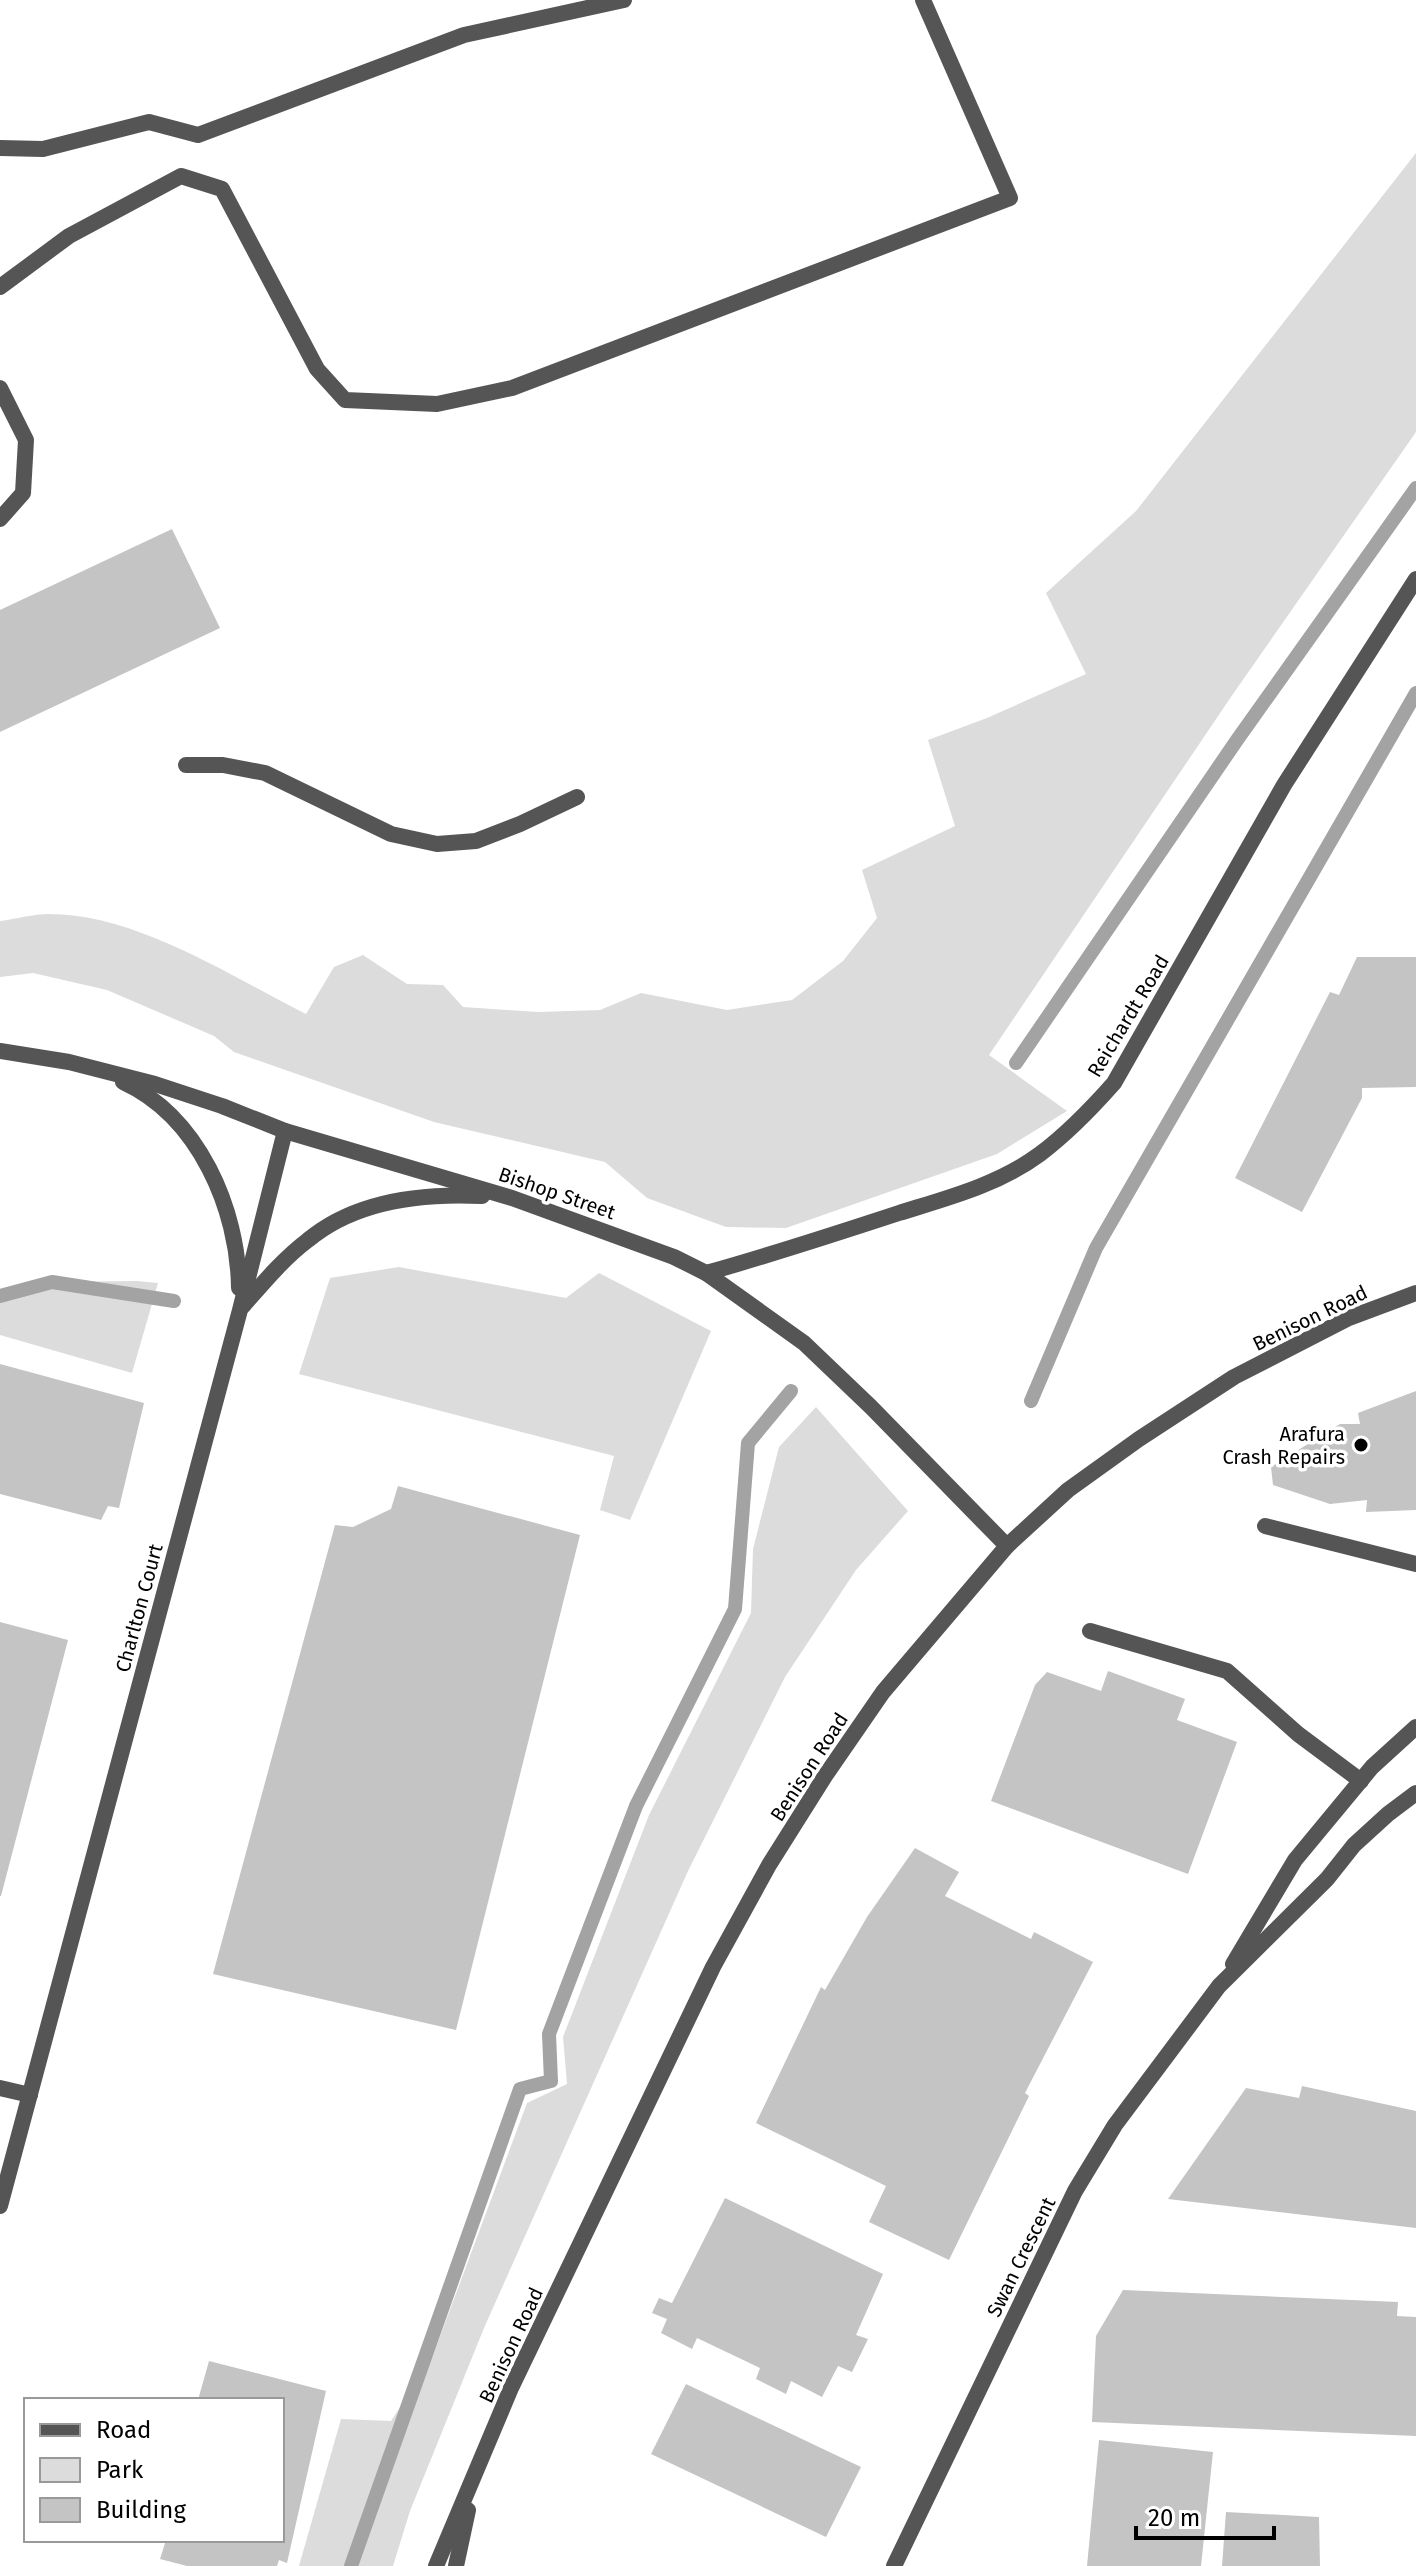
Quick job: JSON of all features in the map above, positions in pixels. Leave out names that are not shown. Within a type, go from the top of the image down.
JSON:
[{"type":"street","points":[[0,148],[43,149],[149,122],[198,135],[464,35],[624,0]]},
{"type":"street","points":[[0,287],[69,236],[181,176],[222,189],[317,369],[345,400],[437,404],[512,388],[1010,198],[923,0]]},
{"type":"street","points":[[0,388],[26,440],[23,493],[0,519]]},
{"type":"street","name":"Reichardt Road","points":[[706,1273],[795,1248],[966,1192],[1006,1175],[1038,1156],[1083,1119],[1114,1083],[1284,785],[1416,579]]},
{"type":"street","points":[[186,765],[223,765],[265,773],[391,834],[437,844],[476,841],[577,797]]},
{"type":"street","name":"Bishop Street","points":[[0,1051],[69,1062],[155,1084],[285,1131],[512,1198],[647,1246],[706,1273],[782,1326],[825,1361],[1007,1546]]},
{"type":"street","points":[[99,1071],[150,1097],[193,1141],[217,1185],[228,1217],[236,1246],[240,1310]]},
{"type":"street","name":"Charlton Court","points":[[0,2206],[285,1131]]},
{"type":"street","points":[[240,1310],[280,1265],[310,1238],[353,1213],[420,1196],[512,1198]]},
{"type":"street","name":"Benison Road","points":[[436,2566],[511,2388],[713,1967],[769,1865],[883,1692],[1007,1546],[1068,1490],[1234,1377],[1349,1318],[1416,1293]]},
{"type":"street","points":[[1265,1526],[1416,1564]]},
{"type":"street","points":[[1090,1631],[1227,1671],[1298,1734],[1361,1781]]},
{"type":"street","name":"Swan Crescent","points":[[894,2566],[1075,2191],[1115,2125],[1219,1986],[1295,1860],[1372,1767],[1416,1727]]},
{"type":"street","name":"Swan Crescent","points":[[1219,1986],[1327,1879],[1354,1845],[1416,1793]]},
{"type":"street","points":[[0,2088],[30,2095]]},
{"type":"street","name":"Benison Road","points":[[456,2566],[476,2473]]},
{"type":"green space","points":[[1416,153],[1416,432],[1233,694],[989,1055],[1067,1111],[997,1154],[786,1228],[726,1227],[647,1198],[605,1162],[434,1122],[234,1052],[214,1036],[107,990],[33,973],[0,977],[0,921],[49,914],[116,924],[149,936],[306,1014],[334,967],[363,955],[407,984],[443,985],[463,1007],[538,1012],[600,1010],[641,993],[727,1010],[792,1000],[843,961],[877,918],[862,870],[955,826],[928,740],[987,718],[1086,674],[1046,593],[1136,511]]},
{"type":"green space","points":[[399,1267],[566,1298],[599,1273],[711,1331],[630,1520],[600,1510],[614,1456],[299,1374],[330,1278]]},
{"type":"green space","points":[[52,1282],[158,1283],[132,1373],[0,1335],[0,1296]]},
{"type":"green space","points":[[816,1407],[908,1511],[856,1570],[785,1677],[688,1871],[484,2328],[410,2511],[393,2566],[299,2566],[341,2419],[391,2421],[432,2358],[527,2103],[567,2084],[563,2037],[649,1815],[751,1613],[753,1549],[779,1447]]},
{"type":"building","points":[[172,529],[220,628],[0,732],[0,610]]},
{"type":"building","points":[[1357,957],[1416,957],[1416,1087],[1362,1088],[1362,1098],[1302,1212],[1235,1178],[1330,992],[1339,995]]},
{"type":"building","points":[[0,1364],[144,1403],[119,1508],[108,1506],[101,1520],[0,1494]]},
{"type":"building","name":"Arafura Crash Repairs","points":[[1416,1391],[1416,1510],[1366,1512],[1367,1500],[1330,1504],[1273,1485],[1271,1467],[1340,1424],[1360,1424],[1358,1413]]},
{"type":"building","points":[[398,1486],[580,1535],[456,2030],[213,1974],[335,1525],[353,1527],[391,1509]]},
{"type":"building","points":[[0,1622],[68,1640],[1,1896],[0,1896]]},
{"type":"building","points":[[1108,1671],[1185,1699],[1177,1720],[1237,1742],[1188,1874],[991,1801],[1035,1685],[1047,1672],[1101,1691]]},
{"type":"building","points":[[915,1848],[959,1872],[945,1896],[1031,1939],[1034,1932],[1093,1962],[1025,2093],[1029,2096],[949,2260],[869,2222],[886,2186],[756,2123],[821,1987],[825,1990],[867,1917]]},
{"type":"building","points":[[1302,2086],[1416,2111],[1416,2228],[1168,2199],[1246,2088],[1299,2098]]},
{"type":"building","points":[[725,2198],[883,2274],[856,2335],[868,2339],[852,2372],[838,2366],[822,2397],[791,2381],[786,2394],[756,2379],[760,2368],[697,2338],[692,2349],[661,2333],[667,2319],[652,2313],[659,2298],[672,2303]]},
{"type":"building","points":[[1123,2290],[1398,2302],[1397,2316],[1416,2317],[1416,2436],[1092,2422],[1096,2336]]},
{"type":"building","points":[[209,2361],[326,2391],[287,2563],[279,2560],[277,2566],[187,2566],[160,2559],[165,2542],[284,2542],[284,2398],[199,2398]]},
{"type":"building","points":[[686,2384],[861,2467],[826,2537],[651,2454]]},
{"type":"building","points":[[1099,2440],[1213,2452],[1201,2566],[1087,2566]]},
{"type":"building","points":[[1226,2512],[1319,2517],[1320,2566],[1222,2566]]},
{"type":"waterway","points":[[1016,1063],[1237,740],[1416,488]]},
{"type":"waterway","points":[[1031,1401],[1096,1248],[1416,693]]},
{"type":"waterway","points":[[0,1296],[52,1282],[174,1301]]},
{"type":"waterway","points":[[351,2566],[520,2089],[551,2081],[549,2034],[636,1806],[735,1609],[748,1443],[791,1391]]},
{"type":"place","name":"Arafura Crash Repairs","points":[[1361,1445]]}]
